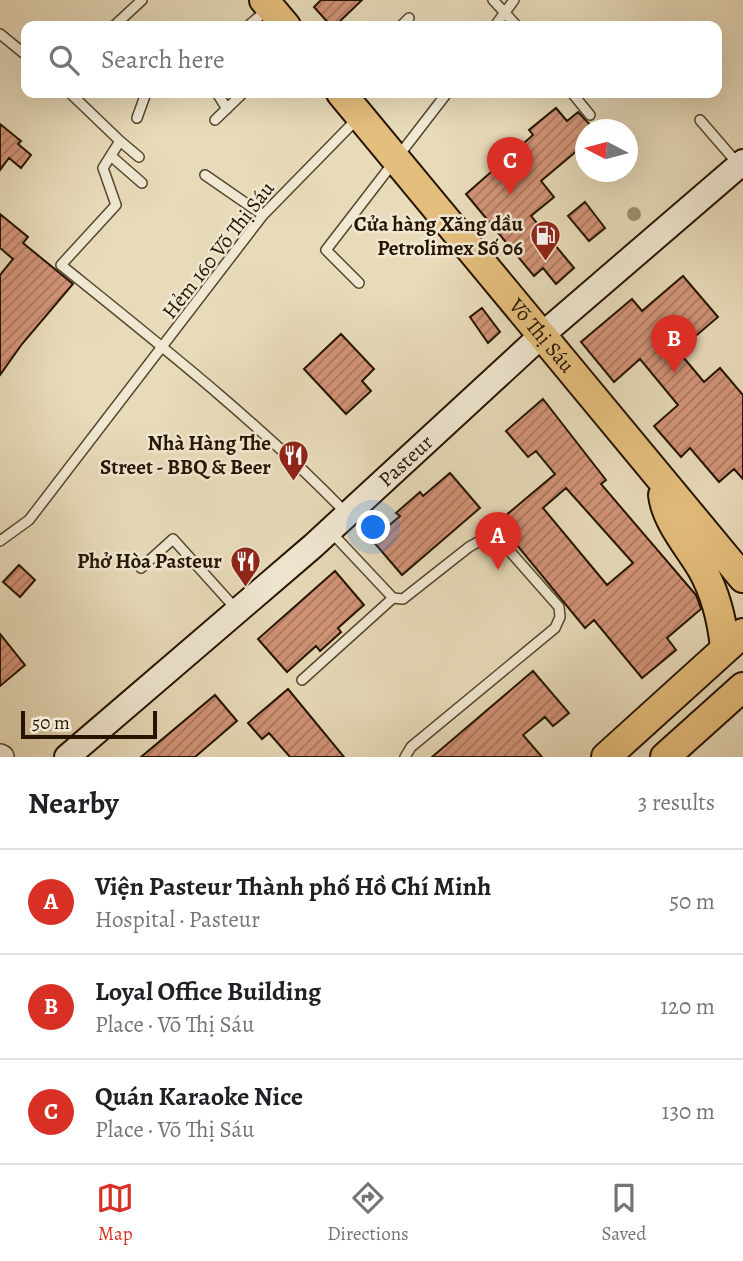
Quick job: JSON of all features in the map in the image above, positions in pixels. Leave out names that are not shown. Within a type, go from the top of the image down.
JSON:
[{"type":"main road","name":"Võ Thị Sáu","points":[[345,98],[743,578]]},
{"type":"main road","name":"Pasteur","points":[[67,757],[237,610],[542,335],[741,164]]},
{"type":"main road","points":[[606,757],[734,640],[703,572],[664,501],[661,479]]},
{"type":"main road","points":[[665,757],[743,687]]},
{"type":"lane","points":[[119,21],[142,0]]},
{"type":"lane","points":[[493,0],[513,21]]},
{"type":"lane","points":[[499,21],[514,0]]},
{"type":"lane","points":[[256,21],[273,11]]},
{"type":"lane","points":[[0,34],[21,51]]},
{"type":"lane","points":[[76,98],[139,158]]},
{"type":"lane","points":[[137,118],[144,98]]},
{"type":"lane","points":[[220,98],[227,109]]},
{"type":"lane","points":[[215,120],[238,98]]},
{"type":"lane","points":[[359,284],[326,250],[443,98]]},
{"type":"lane","points":[[576,98],[590,115]]},
{"type":"lane","name":"Hẻm 160 Võ Thị Sáu","points":[[0,541],[29,520],[263,215],[360,115]]},
{"type":"lane","points":[[700,120],[741,164]]},
{"type":"lane","points":[[120,141],[103,168],[116,205],[61,265],[282,450],[393,598]]},
{"type":"lane","points":[[111,156],[142,183]]},
{"type":"lane","points":[[205,175],[263,215]]},
{"type":"lane","points":[[302,680],[393,598],[403,598],[469,547],[487,537],[500,540],[559,607],[560,617],[555,628],[411,747],[405,757]]},
{"type":"lane","points":[[141,568],[173,539],[237,610]]},
{"type":"building","points":[[321,0],[362,0],[340,21],[327,21],[314,7]]},
{"type":"building","points":[[556,108],[567,121],[578,112],[585,119],[575,119],[575,152],[541,181],[554,197],[531,216],[574,268],[556,284],[543,268],[534,276],[466,194],[533,135],[529,130]]},
{"type":"building","points":[[0,124],[21,141],[18,144],[31,155],[21,168],[9,158],[0,170]]},
{"type":"building","points":[[585,202],[605,228],[589,241],[568,216]]},
{"type":"building","points":[[0,214],[28,237],[23,243],[73,284],[22,344],[0,375],[0,275],[13,259],[0,248]]},
{"type":"building","points":[[683,276],[718,317],[678,351],[704,382],[720,368],[743,395],[743,479],[734,469],[719,482],[690,448],[681,457],[654,426],[678,405],[640,359],[614,382],[581,342],[632,299],[642,311]]},
{"type":"building","points":[[482,308],[500,332],[488,343],[470,317]]},
{"type":"building","points":[[341,334],[374,369],[362,381],[371,391],[346,414],[304,369]]},
{"type":"building","points":[[543,399],[606,480],[601,484],[696,595],[701,609],[667,638],[676,650],[642,678],[594,620],[585,628],[498,522],[555,474],[536,451],[528,457],[506,431]],"holes":[[[566,488],[633,563],[607,585],[543,508]]]},
{"type":"building","points":[[450,473],[480,508],[402,575],[372,540],[400,516],[396,513],[420,492],[423,496]]},
{"type":"building","points":[[19,565],[35,580],[20,597],[3,582]]},
{"type":"building","points":[[335,571],[364,605],[338,628],[341,632],[320,651],[316,646],[287,672],[258,639]]},
{"type":"building","points":[[0,634],[25,665],[0,686]]},
{"type":"building","points":[[533,671],[569,713],[553,726],[545,717],[523,735],[542,757],[432,757]]},
{"type":"building","points":[[288,689],[344,757],[290,757],[269,733],[262,739],[248,723]]},
{"type":"building","points":[[215,695],[237,721],[195,757],[141,757]]},
{"type":"place","name":"Quán Karaoke Nice","points":[[510,195]]},
{"type":"place","name":"Cửa hàng Xăng dầu Petrolimex Số 06","points":[[546,263]]},
{"type":"place","name":"Loyal Office Building","points":[[674,373]]},
{"type":"place","name":"Nhà Hàng The Street - BBQ & Beer","points":[[294,482]]},
{"type":"place","name":"Viện Pasteur Thành phố Hồ Chí Minh","points":[[498,570]]},
{"type":"place","name":"Phở Hòa Pasteur","points":[[245,588]]}]
